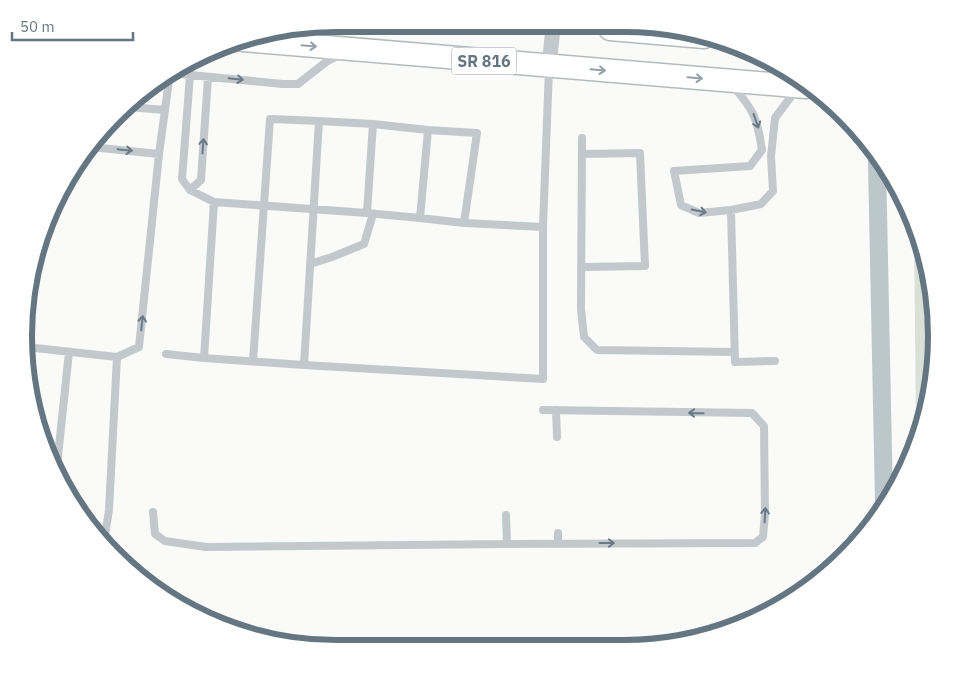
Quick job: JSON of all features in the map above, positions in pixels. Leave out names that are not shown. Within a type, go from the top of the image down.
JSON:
[{"type":"main road","name":"SR 816","points":[[263,42],[796,86]]},
{"type":"street","points":[[549,66],[553,32]]},
{"type":"lane","points":[[182,74],[298,84],[326,62],[349,49]]},
{"type":"lane","points":[[166,354],[304,366],[543,379],[543,227],[549,66]]},
{"type":"lane","points":[[190,75],[182,179],[190,190],[214,202],[464,223],[543,227]]},
{"type":"lane","points":[[190,190],[201,180],[208,77]]},
{"type":"lane","points":[[729,81],[750,106],[758,123],[762,150],[750,166],[674,171],[681,205],[699,213],[731,210],[760,204],[773,191],[771,156],[775,118],[800,89]]},
{"type":"lane","points":[[33,348],[117,357],[139,348],[159,154],[169,84]]},
{"type":"lane","points":[[136,108],[165,110]]},
{"type":"lane","points":[[253,362],[270,119],[373,124],[477,133],[464,223]]},
{"type":"lane","points":[[304,366],[319,121]]},
{"type":"lane","points":[[310,264],[364,244],[370,214],[373,124]]},
{"type":"lane","points":[[420,218],[428,130]]},
{"type":"lane","points":[[582,138],[581,309],[584,337],[597,350],[734,352]]},
{"type":"lane","points":[[98,148],[159,154]]},
{"type":"lane","points":[[581,267],[645,266],[640,153],[582,154]]},
{"type":"lane","points":[[204,358],[214,202]]},
{"type":"lane","points":[[731,210],[735,362],[775,361]]},
{"type":"lane","points":[[58,457],[68,352]]},
{"type":"lane","points":[[105,534],[109,510],[117,357]]},
{"type":"lane","points":[[153,512],[156,534],[165,541],[206,547],[755,543],[763,537],[765,494],[764,426],[752,413],[543,410]]},
{"type":"lane","points":[[556,410],[557,436]]},
{"type":"lane","points":[[506,515],[507,544]]},
{"type":"lane","points":[[558,533],[558,544]]},
{"type":"shaded area","points":[[914,249],[922,277],[928,336],[925,376],[916,419]]},
{"type":"waterway","points":[[877,170],[884,493]]}]
